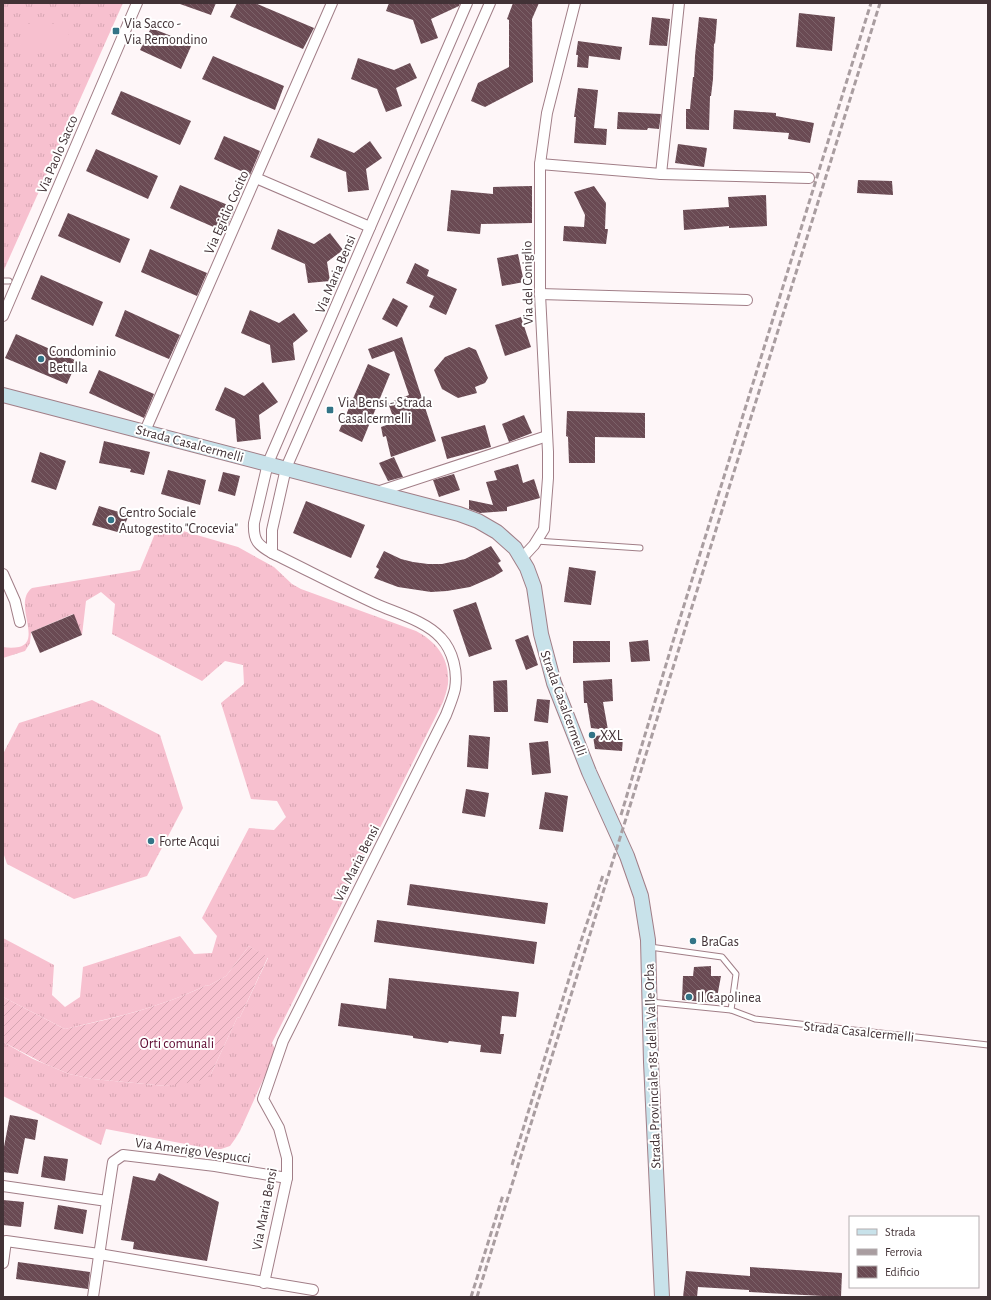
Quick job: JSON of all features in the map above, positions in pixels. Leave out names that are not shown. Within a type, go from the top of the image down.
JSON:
[{"type":"main road","name":"Strada Casalcermelli","points":[[3,395],[450,511],[478,521],[502,536],[515,548],[522,558],[531,577],[534,587],[541,634],[554,683],[589,772],[620,840]]},
{"type":"main road","name":"Strada Provinciale 185 della Valle Orba","points":[[620,840],[641,896],[645,916],[648,947],[662,1297]]},
{"type":"street","name":"Via Paolo Sacco","points":[[3,316],[137,3]]},
{"type":"street","name":"Via Egidio Cocito","points":[[145,431],[332,3]]},
{"type":"street","name":"Via Maria Bensi","points":[[264,1282],[287,1178],[287,1158],[279,1128],[263,1098],[283,1041],[446,715],[454,690],[456,676],[454,662],[448,649],[441,638],[430,629],[272,553],[259,545],[253,533],[254,523],[268,463],[467,3]]},
{"type":"street","points":[[272,553],[272,530],[286,468],[490,3]]},
{"type":"street","name":"Via del Coniglio","points":[[522,558],[544,529],[548,478],[540,294],[540,164],[547,113],[575,3]]},
{"type":"street","points":[[661,174],[679,3]]},
{"type":"street","points":[[540,164],[661,174],[809,178]]},
{"type":"street","points":[[256,178],[370,228]]},
{"type":"street","points":[[540,294],[747,300]]},
{"type":"street","points":[[377,492],[547,436]]},
{"type":"street","points":[[3,574],[15,601],[20,622]]},
{"type":"street","name":"Via Amerigo Vespucci","points":[[93,1297],[113,1162],[123,1155],[215,1166],[287,1178]]},
{"type":"street","points":[[3,1186],[107,1202]]},
{"type":"street","points":[[3,1263],[4,1241],[99,1254],[313,1290]]},
{"type":"lane","points":[[536,541],[640,548]]},
{"type":"lane","points":[[648,947],[722,957],[736,974],[731,1010]]},
{"type":"lane","name":"Strada Casalcermelli","points":[[650,1002],[731,1010],[756,1019],[988,1045]]},
{"type":"green space","points":[[3,3],[123,3],[3,272]]},
{"type":"green space","points":[[24,24],[68,24],[69,49],[24,49]]},
{"type":"green space","points":[[159,524],[238,547],[274,567],[292,584],[301,589],[416,631],[430,640],[441,652],[447,667],[448,675],[448,686],[443,702],[272,1043],[276,1051],[240,1131],[230,1146],[221,1149],[212,1149],[106,1129],[101,1145],[3,1096],[3,1042],[33,1059],[69,1074],[93,1079],[166,1086],[211,1074],[237,1018],[240,1017],[268,958],[249,946],[226,976],[208,986],[207,985],[154,1006],[65,1029],[3,997],[3,938],[54,965],[52,995],[65,1007],[80,997],[83,967],[180,936],[194,954],[212,953],[217,936],[202,918],[249,828],[274,830],[286,817],[277,801],[251,799],[221,703],[244,684],[243,665],[225,661],[202,681],[112,634],[115,604],[101,592],[86,601],[82,635],[73,614],[31,632],[30,643],[25,651],[3,658],[3,647],[19,647],[26,643],[28,630],[25,603],[27,595],[32,588],[140,570]]},
{"type":"green space","points":[[92,700],[160,735],[183,808],[147,876],[74,899],[7,864],[3,852],[3,754],[19,723]]},
{"type":"green space","name":"Orti comunali","points":[[249,946],[268,957],[211,1074],[205,1079],[166,1086],[93,1079],[69,1074],[45,1064],[3,1042],[3,997],[65,1029],[140,1011],[207,985],[208,986],[226,976]]},
{"type":"building","points":[[180,3],[216,3],[211,15]]},
{"type":"building","points":[[237,3],[255,3],[314,28],[303,49],[230,17]]},
{"type":"building","points":[[389,3],[460,3],[459,6],[431,19],[438,38],[421,44],[413,20],[386,11]]},
{"type":"building","points":[[513,3],[539,3],[532,19],[533,82],[485,107],[471,101],[478,83],[509,67],[509,20],[507,19]]},
{"type":"building","points":[[799,13],[835,17],[832,51],[796,47]]},
{"type":"building","points":[[652,17],[670,19],[667,46],[649,45]]},
{"type":"building","points":[[699,17],[717,19],[715,44],[714,43],[713,79],[710,96],[709,130],[686,129],[686,109],[690,109]]},
{"type":"building","points":[[151,28],[192,44],[181,69],[140,50]]},
{"type":"building","points":[[578,41],[622,47],[620,60],[589,56],[588,68],[577,67],[578,55],[576,55]]},
{"type":"building","points":[[213,56],[284,86],[275,110],[202,79]]},
{"type":"building","points":[[358,58],[394,70],[410,63],[417,78],[396,88],[402,106],[386,112],[377,89],[351,79]]},
{"type":"building","points":[[578,88],[598,90],[594,128],[607,129],[606,145],[574,143],[576,117],[574,117]]},
{"type":"building","points":[[121,91],[191,121],[180,145],[111,114]]},
{"type":"building","points":[[734,110],[776,113],[776,116],[814,123],[810,143],[788,139],[789,133],[733,129]]},
{"type":"building","points":[[618,112],[661,114],[659,129],[617,129]]},
{"type":"building","points":[[224,136],[260,151],[250,175],[214,159]]},
{"type":"building","points":[[318,138],[354,153],[370,141],[382,158],[366,169],[369,190],[348,192],[346,172],[310,157]]},
{"type":"building","points":[[678,144],[707,148],[704,167],[675,163]]},
{"type":"building","points":[[96,149],[158,176],[148,199],[86,171]]},
{"type":"building","points":[[858,180],[892,181],[893,195],[857,193]]},
{"type":"building","points":[[180,185],[235,208],[225,232],[170,208]]},
{"type":"building","points":[[532,186],[532,223],[481,224],[480,234],[447,231],[451,190],[493,194],[493,187]]},
{"type":"building","points":[[594,186],[606,203],[605,229],[608,229],[606,244],[563,241],[564,226],[584,227],[585,215],[574,192]]},
{"type":"building","points":[[766,195],[767,226],[729,228],[729,226],[684,230],[683,210],[729,207],[728,197]]},
{"type":"building","points":[[68,213],[130,239],[120,263],[58,236]]},
{"type":"building","points":[[278,229],[314,244],[330,233],[343,250],[327,262],[330,281],[308,283],[305,264],[271,249]]},
{"type":"building","points":[[150,249],[207,273],[197,296],[141,272]]},
{"type":"building","points":[[518,254],[524,282],[502,286],[497,258]]},
{"type":"building","points":[[415,263],[429,270],[427,276],[457,289],[446,315],[429,307],[434,296],[406,283]]},
{"type":"building","points":[[41,275],[103,302],[93,326],[31,299]]},
{"type":"building","points":[[393,298],[408,306],[397,327],[382,319]]},
{"type":"building","points":[[125,310],[180,335],[169,359],[115,336]]},
{"type":"building","points":[[250,310],[279,323],[294,313],[308,331],[293,343],[295,360],[272,363],[270,345],[241,333]]},
{"type":"building","points":[[521,317],[531,347],[505,356],[495,325]]},
{"type":"building","name":"Condominio Betulla","points":[[16,334],[77,361],[67,384],[5,358]]},
{"type":"building","points":[[402,337],[436,441],[391,457],[386,436],[383,437],[381,427],[395,422],[388,403],[409,395],[394,351],[372,359],[368,349]]},
{"type":"building","points":[[469,347],[476,350],[488,378],[485,383],[475,387],[477,393],[458,398],[442,389],[434,370],[445,357]]},
{"type":"building","points":[[368,364],[390,374],[362,442],[339,431]]},
{"type":"building","points":[[99,370],[154,394],[144,418],[89,393]]},
{"type":"building","points":[[263,382],[278,402],[259,415],[261,439],[237,442],[235,419],[215,410],[225,387],[244,396]]},
{"type":"building","points":[[567,411],[645,413],[645,438],[595,437],[595,463],[569,463],[568,437],[566,436]]},
{"type":"building","points":[[524,415],[532,433],[509,442],[502,424]]},
{"type":"building","points":[[485,425],[491,447],[447,459],[441,437]]},
{"type":"building","points":[[104,441],[150,452],[144,475],[130,472],[131,469],[99,463]]},
{"type":"building","points":[[40,452],[66,461],[56,490],[31,482]]},
{"type":"building","points":[[394,457],[403,477],[388,481],[379,463]]},
{"type":"building","points":[[518,464],[523,483],[534,479],[540,498],[507,507],[507,511],[480,513],[469,509],[469,500],[493,505],[486,482],[497,480],[494,471]]},
{"type":"building","points":[[168,470],[206,480],[200,505],[161,494]]},
{"type":"building","points":[[223,472],[240,476],[235,496],[218,491]]},
{"type":"building","points":[[454,474],[460,490],[439,497],[433,480]]},
{"type":"building","points":[[306,501],[365,525],[351,558],[293,533]]},
{"type":"building","name":"Centro Sociale Autogestito \"Crocevia\"","points":[[99,506],[129,515],[121,533],[92,525]]},
{"type":"building","points":[[491,546],[501,561],[498,563],[503,571],[470,587],[431,592],[398,587],[374,578],[379,569],[376,567],[384,551],[401,559],[413,562],[442,564],[465,559]]},
{"type":"building","points":[[569,567],[596,571],[591,605],[564,602]]},
{"type":"building","points":[[476,602],[492,649],[469,657],[453,610]]},
{"type":"building","points":[[74,614],[82,635],[40,653],[31,632]]},
{"type":"building","points":[[528,635],[538,665],[526,670],[515,640]]},
{"type":"building","points":[[648,640],[650,661],[631,662],[629,642]]},
{"type":"building","points":[[573,641],[610,641],[610,662],[573,663]]},
{"type":"building","points":[[612,679],[613,701],[603,702],[608,730],[591,728],[587,703],[584,703],[583,681]]},
{"type":"building","points":[[507,680],[508,712],[494,712],[493,681]]},
{"type":"building","points":[[537,699],[550,700],[548,723],[534,721]]},
{"type":"building","points":[[469,735],[490,737],[488,769],[467,767]]},
{"type":"building","points":[[609,735],[610,737],[623,738],[622,751],[595,749],[593,736]]},
{"type":"building","points":[[548,741],[551,773],[532,775],[529,743]]},
{"type":"building","points":[[466,789],[489,793],[485,817],[462,813]]},
{"type":"building","points":[[545,792],[568,796],[563,832],[539,829]]},
{"type":"building","points":[[410,884],[548,903],[545,924],[407,905]]},
{"type":"building","points":[[377,920],[537,942],[534,964],[374,942]]},
{"type":"building","points":[[711,966],[711,976],[721,976],[716,1003],[682,1000],[683,976],[693,976],[694,967]]},
{"type":"building","points":[[389,978],[519,992],[516,1017],[502,1016],[500,1034],[504,1034],[501,1054],[480,1052],[481,1045],[449,1041],[448,1043],[413,1038],[413,1036],[338,1026],[341,1003],[386,1009]]},
{"type":"building","points":[[10,1115],[38,1120],[35,1140],[25,1138],[18,1174],[3,1172],[3,1152]]},
{"type":"building","points":[[44,1156],[68,1159],[65,1181],[41,1177]]},
{"type":"building","points":[[159,1173],[219,1202],[207,1261],[133,1249],[134,1242],[121,1240],[133,1176],[155,1181]]},
{"type":"building","points":[[3,1200],[24,1202],[21,1227],[3,1225]]},
{"type":"building","points":[[58,1205],[87,1210],[83,1234],[54,1229]]},
{"type":"building","points":[[18,1262],[90,1272],[88,1289],[16,1279]]},
{"type":"building","points":[[750,1267],[842,1273],[841,1297],[749,1292],[749,1290],[698,1287],[697,1297],[683,1297],[686,1271],[750,1276]]},
{"type":"railway","points":[[621,815],[677,628],[871,3]]},
{"type":"railway","points":[[477,1297],[880,3]]},
{"type":"railway","points":[[512,1165],[576,956],[603,875]]},
{"type":"railway","points":[[471,1297],[503,1195]]},
{"type":"place","name":"Via Sacco - Via Remondino","points":[[116,31]]},
{"type":"place","name":"Condominio Betulla","points":[[41,359]]},
{"type":"place","name":"Via Bensi - Strada Casalcermelli","points":[[330,410]]},
{"type":"place","name":"Centro Sociale Autogestito \"Crocevia\"","points":[[111,520]]},
{"type":"place","name":"XXL","points":[[592,735]]},
{"type":"place","name":"Forte Acqui","points":[[151,841]]},
{"type":"place","name":"BraGas","points":[[693,941]]},
{"type":"place","name":"Il Capolinea","points":[[689,997]]}]
